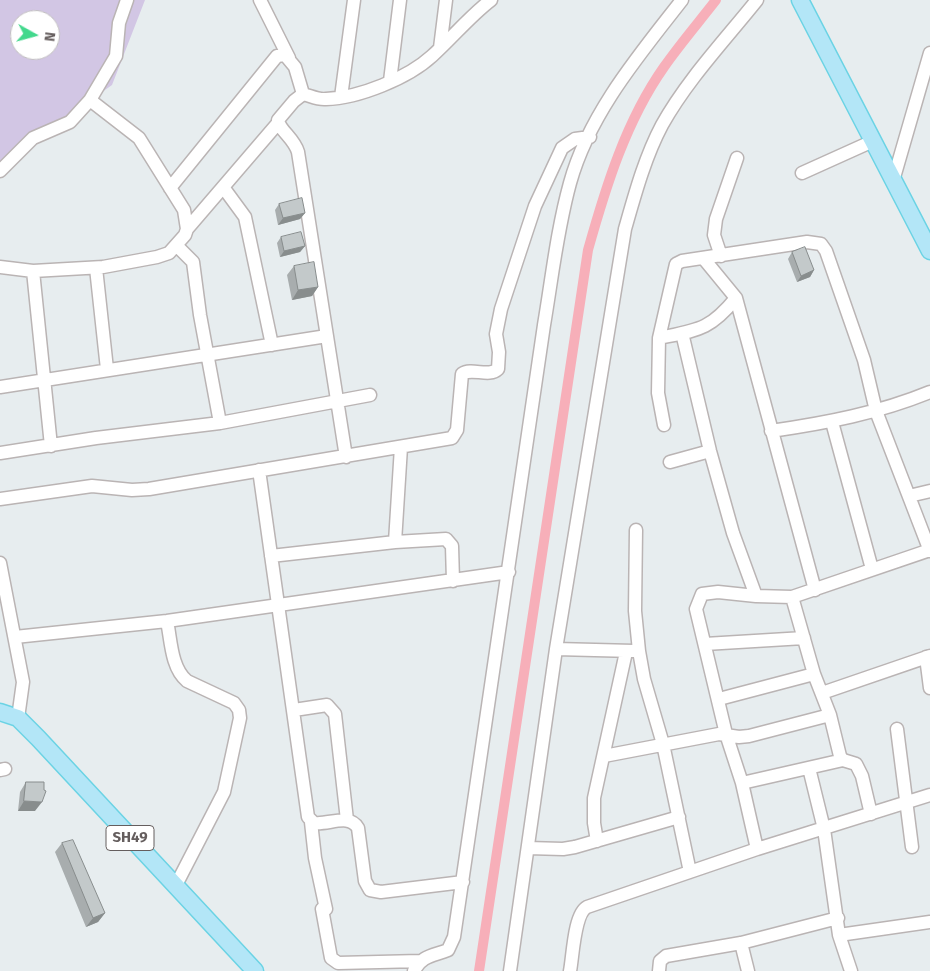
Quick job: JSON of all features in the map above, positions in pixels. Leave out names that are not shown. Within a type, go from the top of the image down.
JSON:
[{"type":"main road","points":[[800,0],[893,181],[925,231],[930,251]]},
{"type":"main road","name":"SH49","points":[[0,712],[18,718],[255,971]]},
{"type":"street","points":[[0,171],[33,138],[70,122],[90,100],[116,56],[119,23],[127,0]]},
{"type":"street","points":[[260,0],[295,67],[303,94]]},
{"type":"street","points":[[341,96],[354,0]]},
{"type":"street","points":[[390,81],[400,0]]},
{"type":"street","points":[[440,48],[446,0]]},
{"type":"street","points":[[303,94],[322,99],[341,96],[390,81],[410,72],[440,48],[491,0]]},
{"type":"street","points":[[259,470],[308,817],[311,822],[331,958],[338,964],[417,966],[428,955],[448,950],[451,944],[509,572],[557,243],[570,182],[590,137],[627,71],[682,0]]},
{"type":"street","points":[[510,971],[556,649],[620,255],[639,179],[662,126],[674,106],[757,0]]},
{"type":"street","points":[[893,181],[930,53]]},
{"type":"street","points":[[170,188],[273,60],[280,55],[289,58]]},
{"type":"street","points":[[0,268],[33,271],[96,268],[157,257],[177,246],[187,229],[278,123],[280,116],[303,94]]},
{"type":"street","points":[[90,100],[139,138],[184,210],[187,229]]},
{"type":"street","points":[[278,123],[292,138],[298,152],[346,457]]},
{"type":"street","points":[[0,499],[92,486],[132,490],[148,489],[452,438],[457,430],[462,374],[468,371],[492,373],[498,369],[500,352],[496,334],[500,309],[535,206],[562,148],[575,139],[590,137]]},
{"type":"street","points":[[802,173],[873,141]]},
{"type":"street","points":[[721,256],[714,235],[716,219],[736,158]]},
{"type":"street","points":[[223,187],[245,217],[272,344]]},
{"type":"street","points":[[664,425],[658,393],[659,338],[674,266],[682,261],[808,242],[821,244],[826,250],[847,308],[864,360],[876,411],[930,550],[792,597],[718,592],[702,594],[696,609],[726,734],[742,782],[757,849]]},
{"type":"street","points":[[177,246],[193,262],[200,315],[209,354],[220,423]]},
{"type":"street","points":[[704,259],[736,298],[815,590]]},
{"type":"street","points":[[96,268],[107,369]]},
{"type":"street","points":[[33,271],[51,446]]},
{"type":"street","points":[[659,338],[710,325],[736,298]]},
{"type":"street","points":[[682,333],[710,452],[733,533],[756,596]]},
{"type":"street","points":[[0,387],[327,336]]},
{"type":"street","points":[[771,431],[832,422],[876,411],[930,392]]},
{"type":"street","points":[[0,453],[220,423],[370,395]]},
{"type":"street","points":[[832,422],[872,569]]},
{"type":"street","points":[[395,542],[401,447]]},
{"type":"street","points":[[670,462],[710,452]]},
{"type":"street","points":[[909,496],[930,491]]},
{"type":"street","points":[[597,841],[594,823],[594,798],[633,651],[636,530]]},
{"type":"street","points":[[272,556],[395,542],[446,539],[450,541],[453,581]]},
{"type":"street","points":[[0,563],[6,624],[15,638],[23,682],[18,718]]},
{"type":"street","points":[[15,638],[167,621],[509,572]]},
{"type":"street","points":[[792,597],[814,674],[830,715],[839,753],[843,760]]},
{"type":"street","points":[[167,621],[177,667],[181,676],[187,681],[228,699],[239,710],[240,718],[224,792],[176,885]]},
{"type":"street","points":[[705,644],[804,638]]},
{"type":"street","points":[[556,649],[633,651]]},
{"type":"street","points":[[633,651],[644,679],[663,744],[690,872]]},
{"type":"street","points":[[822,693],[928,656],[930,688]]},
{"type":"street","points":[[719,700],[814,674]]},
{"type":"street","points":[[294,710],[327,705],[335,714],[347,820]]},
{"type":"street","points":[[604,756],[726,734],[739,737],[749,736],[830,715]]},
{"type":"street","points":[[897,728],[912,847]]},
{"type":"street","points":[[742,782],[843,760],[856,764],[862,776],[872,814]]},
{"type":"street","points":[[809,768],[824,828],[839,935],[851,971]]},
{"type":"street","points":[[570,971],[578,919],[583,909],[757,849],[930,795]]},
{"type":"street","points":[[528,848],[563,849],[679,817]]},
{"type":"street","points":[[311,822],[319,824],[352,821],[358,828],[365,881],[370,890],[381,892],[462,882]]},
{"type":"street","points":[[659,971],[660,962],[666,956],[741,943],[838,918]]},
{"type":"street","points":[[839,935],[930,922]]},
{"type":"street","points":[[741,943],[748,971]]},
{"type":"shaded area","points":[[0,0],[145,0],[112,85],[0,164]]},
{"type":"building","points":[[302,198],[305,213],[283,218],[279,204]]},
{"type":"building","points":[[301,232],[305,246],[284,251],[281,237]]},
{"type":"building","points":[[805,247],[814,270],[801,276],[792,252]]},
{"type":"building","points":[[314,262],[318,287],[298,290],[294,266]]},
{"type":"building","points":[[26,782],[44,782],[44,790],[46,791],[42,802],[24,801]]},
{"type":"building","points":[[73,840],[105,913],[93,918],[62,843]]},
{"type":"waterway","points":[[479,971],[588,250],[610,178],[639,109],[664,67],[716,0]]}]
